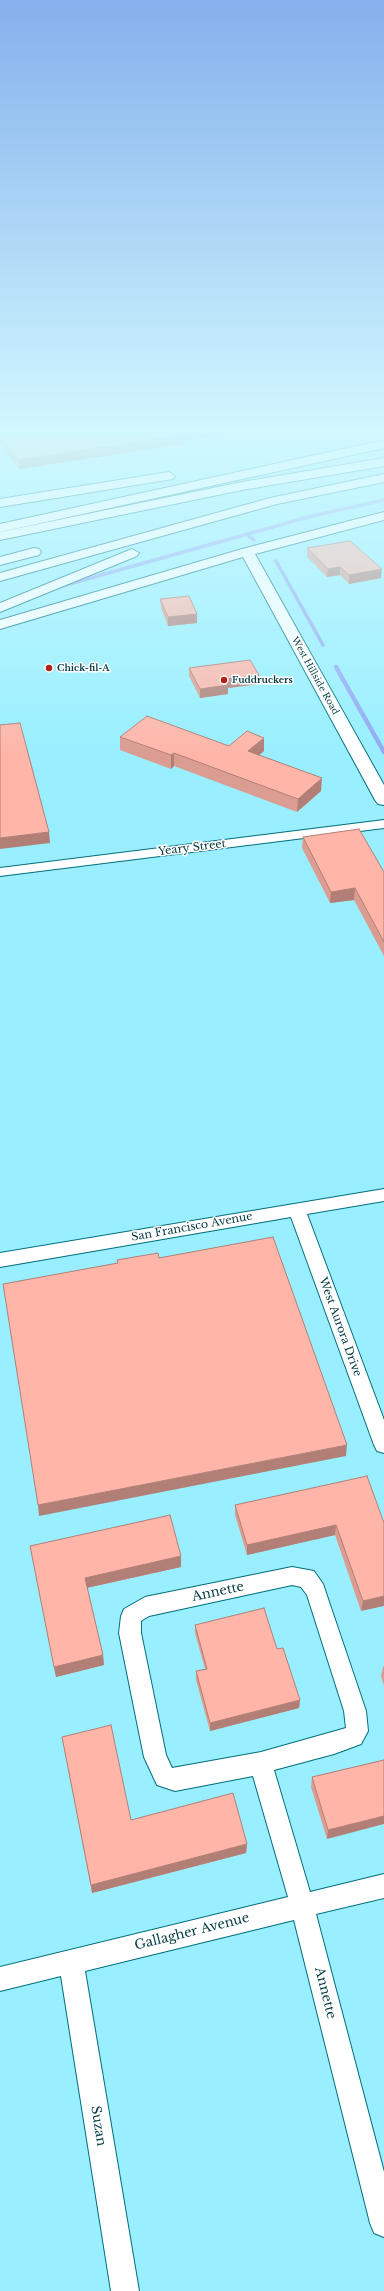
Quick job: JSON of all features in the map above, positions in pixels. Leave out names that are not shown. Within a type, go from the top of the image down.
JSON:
[{"type":"main road","points":[[0,577],[134,540]]},
{"type":"main road","points":[[0,608],[125,555],[167,540]]},
{"type":"main road","points":[[0,625],[247,552],[293,540]]},
{"type":"main road","points":[[0,561],[45,549]]},
{"type":"main road","name":"West Hillside Road","points":[[247,552],[384,800]]},
{"type":"street","name":"Yeary Street","points":[[0,872],[384,824]]},
{"type":"street","name":"San Francisco Avenue","points":[[0,1260],[384,1195]]},
{"type":"street","name":"West Aurora Drive","points":[[297,1210],[384,1445]]},
{"type":"street","name":"Annette","points":[[292,1576],[307,1578],[312,1582],[355,1711],[357,1731],[352,1736],[334,1743],[261,1763],[175,1780],[165,1777],[155,1757],[130,1633],[132,1616],[137,1611],[292,1576]]},
{"type":"street","name":"Annette","points":[[261,1763],[302,1906],[384,2224]]},
{"type":"street","name":"Gallagher Avenue","points":[[0,1979],[384,1886]]},
{"type":"street","name":"Suzan","points":[[71,1962],[125,2291]]},
{"type":"building","points":[[350,541],[382,569],[349,575],[340,567],[328,569],[307,548]]},
{"type":"building","points":[[189,596],[197,614],[168,617],[160,599]]},
{"type":"building","points":[[250,660],[259,675],[225,679],[228,685],[200,689],[189,668]]},
{"type":"building","points":[[147,716],[229,746],[247,731],[264,738],[248,751],[322,778],[298,799],[174,753],[171,755],[120,737]]},
{"type":"building","points":[[20,723],[49,832],[0,838],[0,725]]},
{"type":"building","points":[[359,829],[384,872],[384,942],[355,888],[331,892],[303,837]]},
{"type":"building","points":[[273,1237],[347,1445],[38,1505],[3,1284],[118,1263],[117,1260],[158,1253],[159,1258]]},
{"type":"building","points":[[367,1476],[384,1523],[384,1596],[363,1601],[336,1525],[247,1545],[235,1505]]},
{"type":"building","points":[[170,1515],[181,1556],[85,1578],[103,1655],[54,1667],[30,1546]]},
{"type":"building","points":[[264,1608],[277,1649],[283,1648],[300,1700],[210,1723],[196,1671],[207,1669],[195,1625]]},
{"type":"building","points":[[111,1725],[131,1820],[233,1793],[247,1844],[91,1885],[62,1737]]},
{"type":"building","points":[[384,1760],[384,1816],[328,1830],[312,1777]]},
{"type":"waterway","points":[[62,586],[227,540]]},
{"type":"waterway","points":[[276,561],[323,645]]},
{"type":"waterway","points":[[336,667],[384,752]]},
{"type":"place","name":"Chick-fil-A","points":[[49,668]]},
{"type":"place","name":"Fuddruckers","points":[[224,680]]}]
